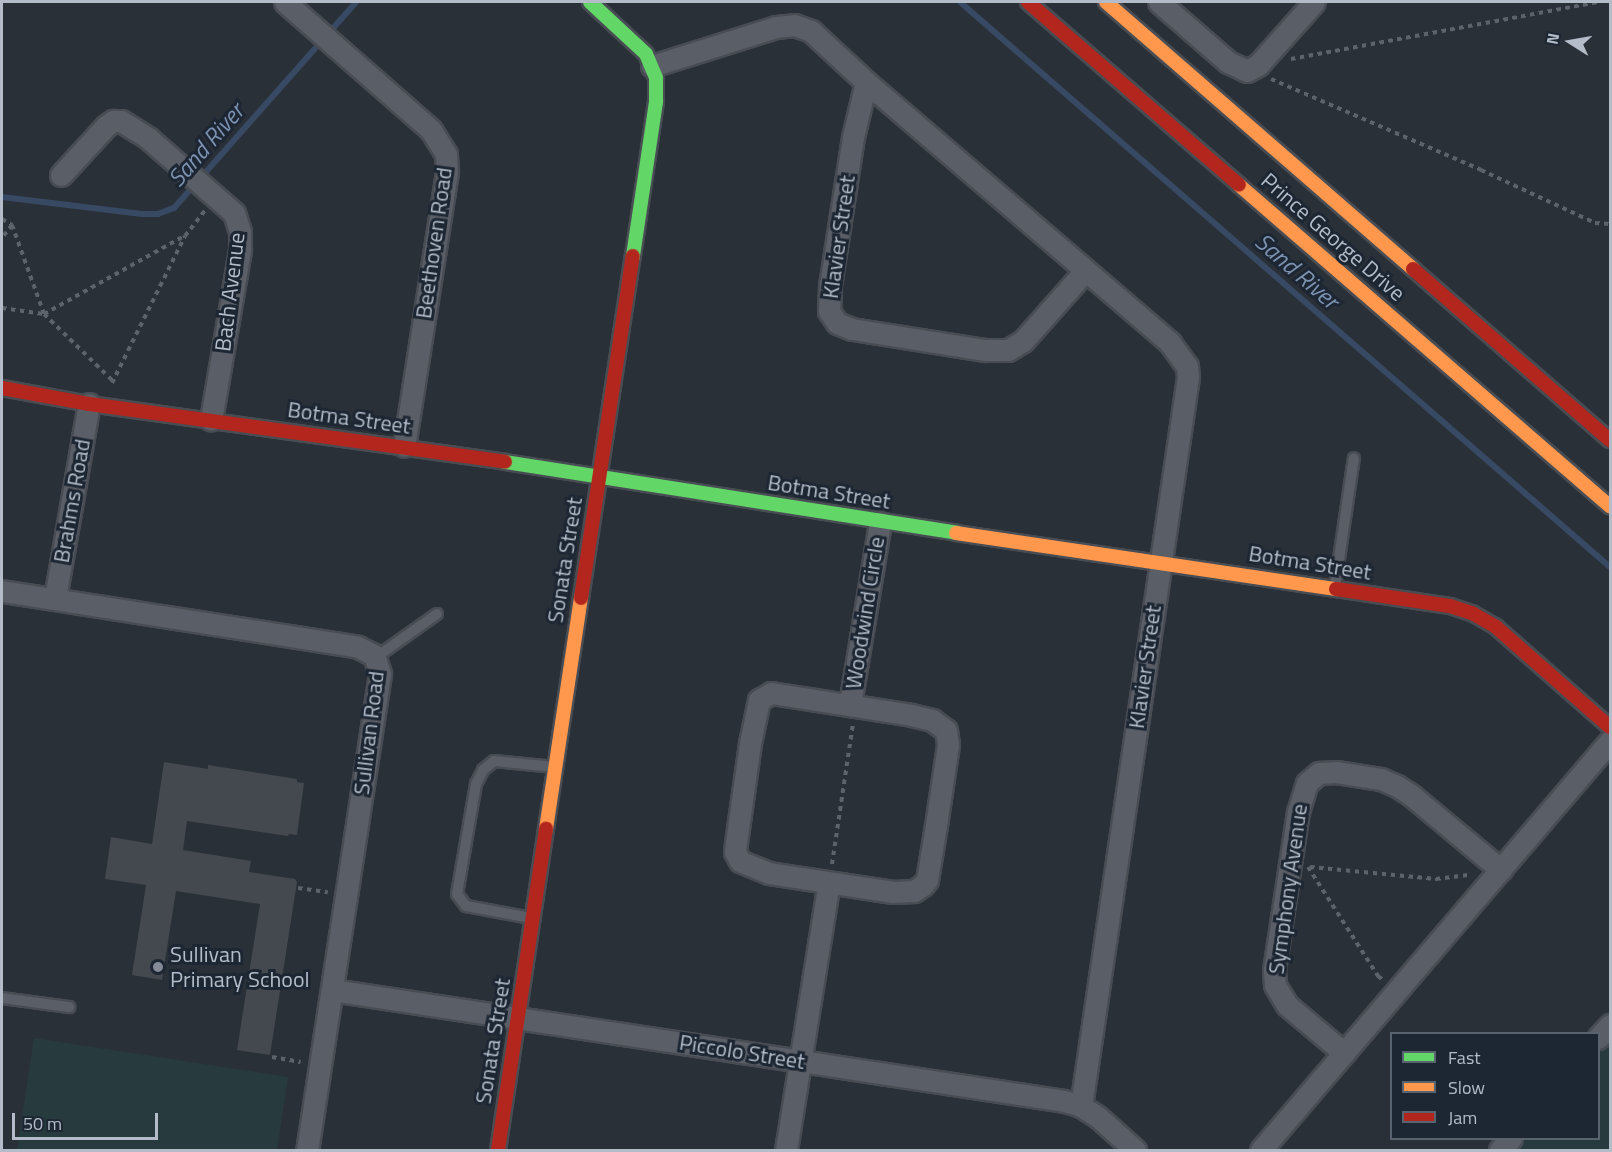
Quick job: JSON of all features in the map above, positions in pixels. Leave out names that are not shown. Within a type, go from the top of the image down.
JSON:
[{"type":"street","name":"Beethoven Road","points":[[285,2],[431,130],[446,154],[447,172],[404,446]]},
{"type":"street","name":"Sonata Street","points":[[498,1150],[657,102],[656,78],[652,66],[636,42],[590,2]]},
{"type":"street","name":"Prince George Drive","points":[[1028,2],[1611,506]]},
{"type":"street","name":"Prince George Drive","points":[[1106,2],[1611,440]]},
{"type":"street","points":[[1159,2],[1235,67],[1247,70],[1258,65],[1314,2]]},
{"type":"street","name":"Klavier Street","points":[[652,66],[776,27],[794,25],[817,36],[866,82],[1084,272],[1170,343],[1187,366],[1188,376],[1081,1106]]},
{"type":"street","name":"Klavier Street","points":[[866,82],[853,137],[830,285],[829,311],[837,323],[852,329],[985,351],[1008,350],[1023,341],[1084,272]]},
{"type":"street","name":"Bach Avenue","points":[[61,175],[113,121],[129,124],[210,190],[234,213],[241,239],[211,420]]},
{"type":"street","name":"Botma Street","points":[[2,388],[89,404],[404,446],[880,522],[1161,561],[1450,606],[1483,619],[1496,627],[1611,728]]},
{"type":"street","name":"Brahms Road","points":[[55,598],[89,404]]},
{"type":"street","name":"Woodwind Circle","points":[[850,704],[880,522]]},
{"type":"street","name":"Sullivan Road","points":[[2,591],[358,647],[375,658],[380,674],[307,1150]]},
{"type":"street","name":"Woodwind Circle","points":[[771,693],[850,704],[932,720],[946,730],[948,745],[928,870],[923,885],[914,891],[901,892],[829,883],[769,873],[748,867],[740,861],[735,852],[750,742],[759,700],[771,693]]},
{"type":"street","points":[[1261,1150],[1611,741]]},
{"type":"street","name":"Symphony Avenue","points":[[1344,1053],[1287,1005],[1275,985],[1274,970],[1300,864],[1303,790],[1319,773],[1336,772],[1381,779],[1404,790],[1502,870]]},
{"type":"street","points":[[786,1150],[829,883]]},
{"type":"street","name":"Piccolo Street","points":[[332,990],[1064,1101],[1081,1106],[1135,1150]]},
{"type":"street","points":[[1600,1037],[1611,1024]]},
{"type":"lane","points":[[1334,589],[1354,458]]},
{"type":"lane","points":[[375,658],[437,614]]},
{"type":"lane","points":[[533,918],[466,906],[457,894],[476,784],[483,770],[494,761],[555,767]]},
{"type":"lane","points":[[2,998],[69,1007]]},
{"type":"path","points":[[1258,65],[1598,2]]},
{"type":"path","points":[[1258,65],[1274,82],[1481,170],[1595,223],[1611,224]]},
{"type":"path","points":[[89,404],[114,382],[210,190]]},
{"type":"path","points":[[2,219],[12,225],[44,314],[114,382]]},
{"type":"path","points":[[2,238],[12,225]]},
{"type":"path","points":[[2,308],[44,314],[185,236]]},
{"type":"path","points":[[829,883],[854,714],[850,704]]},
{"type":"path","points":[[1300,864],[1436,879],[1502,870]]},
{"type":"path","points":[[1300,864],[1378,976],[1398,991]]},
{"type":"path","points":[[298,888],[325,892]]},
{"type":"path","points":[[272,1057],[299,1062]]},
{"type":"green space","points":[[34,1038],[288,1077],[277,1150],[17,1150]]},
{"type":"green space","points":[[1610,1040],[1610,1150],[1515,1150],[1524,1140],[1600,1140],[1600,1052]]},
{"type":"building","points":[[164,762],[208,769],[208,765],[297,779],[297,782],[304,783],[297,835],[289,834],[288,836],[187,821],[183,850],[251,861],[249,872],[295,879],[297,882],[270,1055],[237,1050],[260,904],[176,891],[162,980],[132,975],[146,885],[105,879],[111,837],[152,844]]},
{"type":"waterway","name":"Sand River","points":[[2,197],[142,214],[158,214],[174,208],[356,2]]},
{"type":"waterway","name":"Sand River","points":[[960,2],[1610,567]]},
{"type":"traffic: fast","points":[[590,2],[646,54],[656,78],[656,102],[633,256]]},
{"type":"traffic: fast","points":[[505,462],[956,533]]},
{"type":"traffic: slow","points":[[1106,2],[1413,269]]},
{"type":"traffic: slow","points":[[1239,185],[1610,506]]},
{"type":"traffic: slow","points":[[956,533],[1336,589]]},
{"type":"traffic: slow","points":[[546,829],[581,598]]},
{"type":"traffic: jam","points":[[1028,2],[1239,185]]},
{"type":"traffic: jam","points":[[581,598],[633,256]]},
{"type":"traffic: jam","points":[[1413,269],[1610,440]]},
{"type":"traffic: jam","points":[[2,388],[89,404],[505,462]]},
{"type":"traffic: jam","points":[[1336,589],[1450,606],[1472,613],[1496,627],[1610,727]]},
{"type":"traffic: jam","points":[[498,1150],[546,829]]},
{"type":"place","name":"Sullivan Primary School","points":[[158,967]]}]
